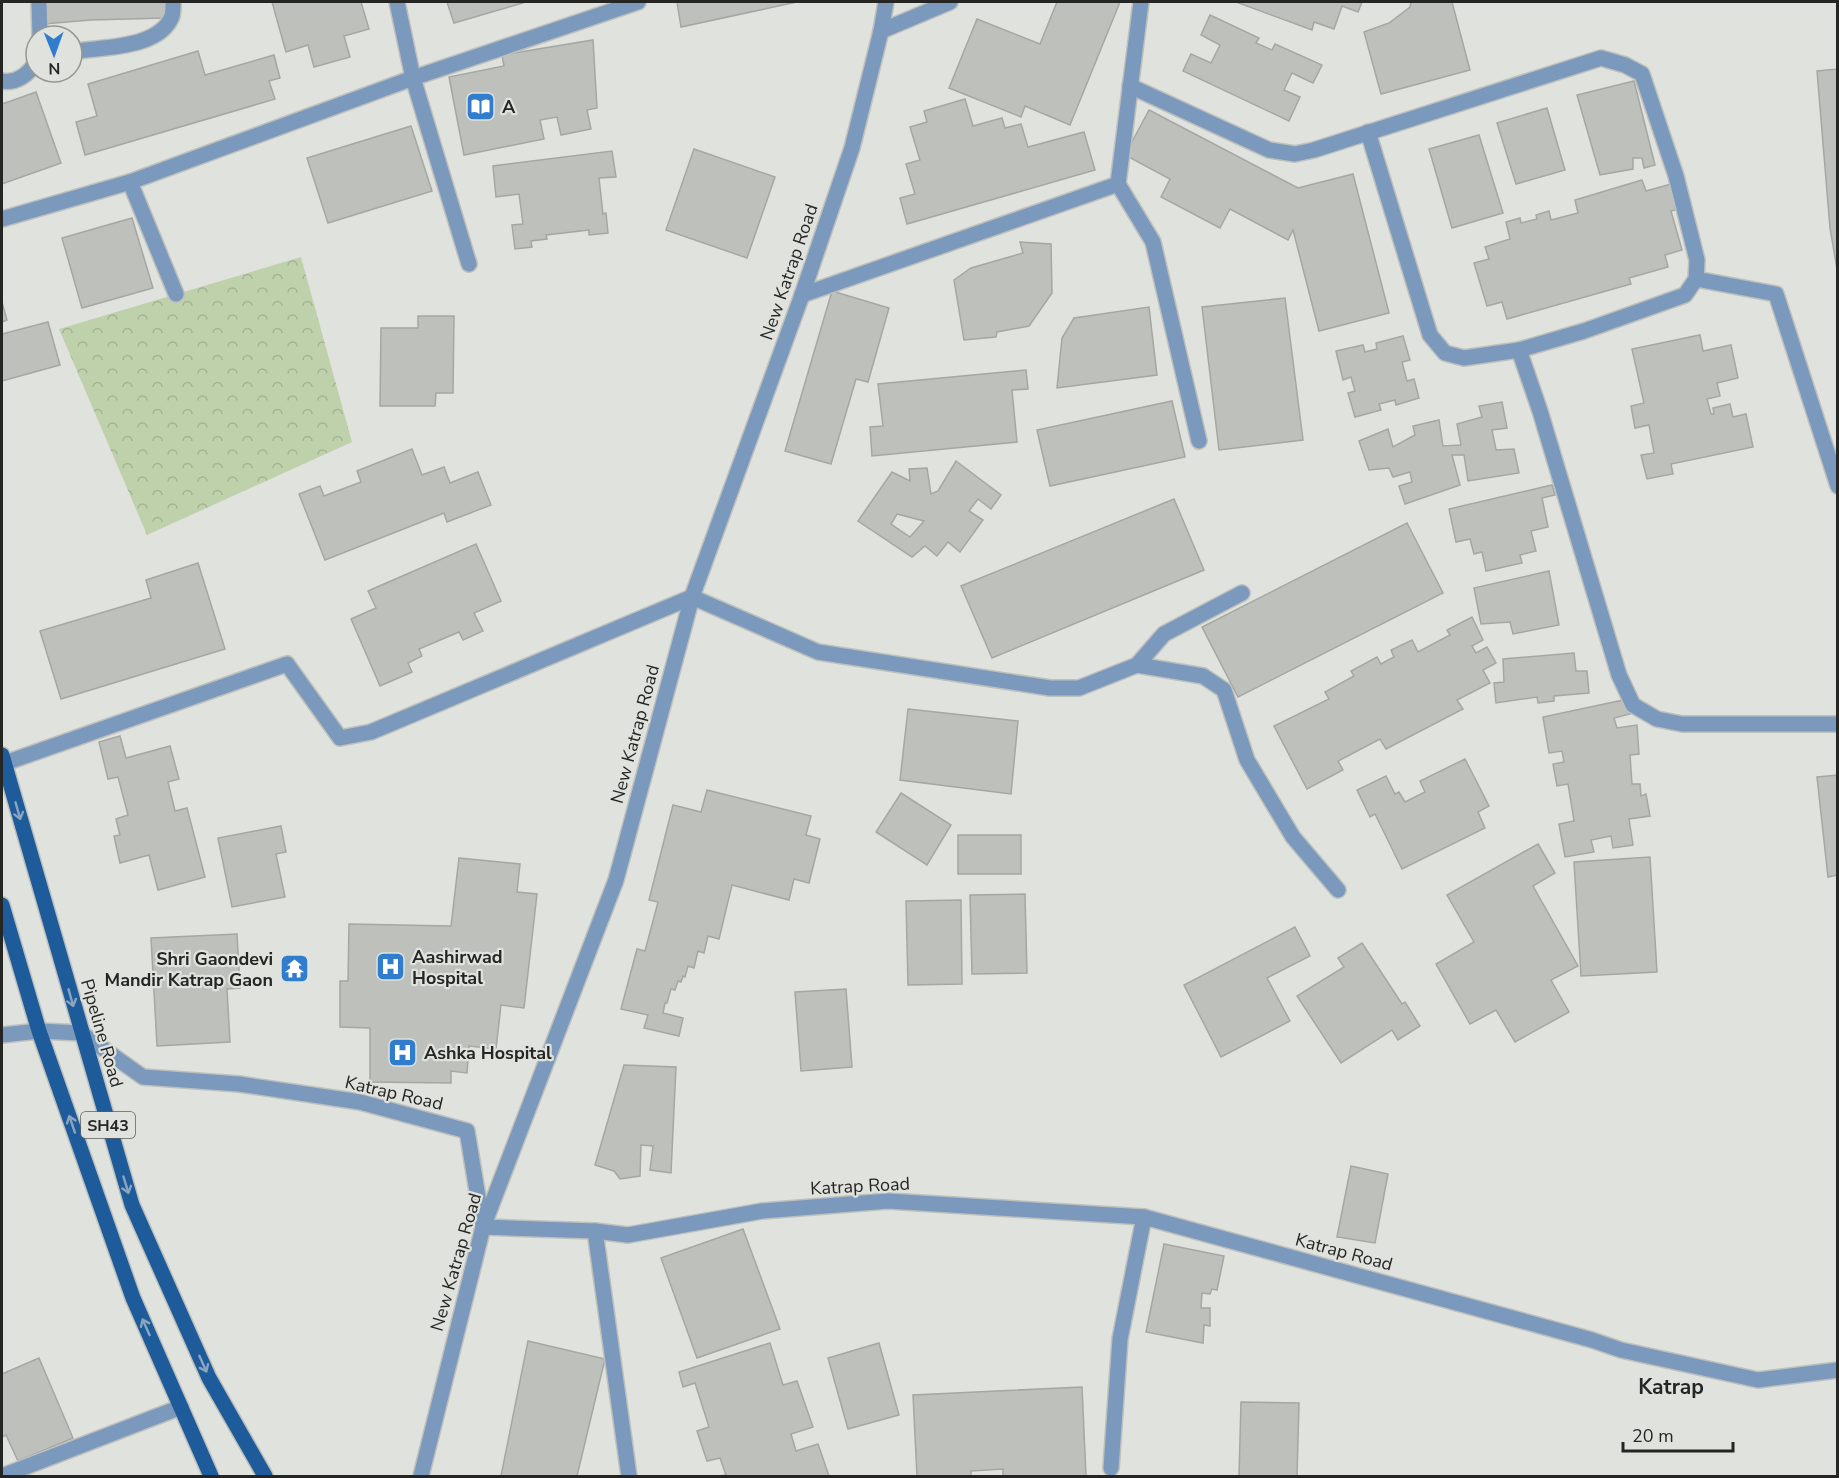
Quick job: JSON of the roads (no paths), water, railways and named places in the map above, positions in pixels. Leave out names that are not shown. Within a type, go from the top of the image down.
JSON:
[{"type":"main road","name":"Pipeline Road","points":[[3,759],[132,1205],[209,1378],[265,1476]]},
{"type":"main road","name":"SH43","points":[[2,905],[39,1031],[133,1299],[211,1476]]},
{"type":"street","points":[[39,2],[40,24]]},
{"type":"street","points":[[84,50],[144,41],[163,29],[172,15],[173,2]]},
{"type":"street","points":[[397,2],[414,78],[469,264]]},
{"type":"street","points":[[2,219],[130,182],[414,78],[638,2]]},
{"type":"street","name":"New Katrap Road","points":[[421,1476],[483,1227],[616,880],[692,597],[802,295],[852,148],[886,2]]},
{"type":"street","points":[[881,31],[950,2]]},
{"type":"street","points":[[1141,2],[1118,184],[1153,242],[1199,441]]},
{"type":"street","points":[[1130,86],[1269,150],[1295,154],[1601,58],[1625,65],[1642,74],[1646,85],[1676,176],[1697,260],[1696,279],[1684,295],[1584,331],[1519,350],[1464,358],[1445,353],[1430,335],[1368,132]]},
{"type":"street","points":[[2,81],[8,82],[24,76]]},
{"type":"street","points":[[130,182],[176,294]]},
{"type":"street","points":[[802,295],[1118,184]]},
{"type":"street","points":[[1696,279],[1776,294],[1838,486]]},
{"type":"street","points":[[1519,350],[1540,411],[1619,675],[1633,705],[1657,719],[1682,724],[1838,724]]},
{"type":"street","points":[[3,759],[287,664],[340,738],[371,732],[692,597],[818,652],[1050,688],[1079,688],[1137,665],[1164,634],[1242,593]]},
{"type":"street","points":[[1137,665],[1203,676],[1224,690],[1247,760],[1293,837],[1338,890]]},
{"type":"street","points":[[2,1035],[39,1031],[81,1033]]},
{"type":"street","name":"Katrap Road","points":[[81,1033],[143,1077],[239,1084],[360,1102],[467,1131],[483,1227],[595,1231],[628,1235],[762,1211],[888,1201],[1144,1217],[1644,1355],[1758,1380],[1838,1370]]},
{"type":"street","points":[[1111,1468],[1120,1339],[1144,1217]]},
{"type":"street","points":[[595,1231],[629,1476]]},
{"type":"street","points":[[2,1476],[181,1407]]},
{"type":"place","name":"A","points":[[481,107]]},
{"type":"place","name":"Aashirwad Hospital","points":[[391,967]]},
{"type":"place","name":"Shri Gaondevi Mandir Katrap Gaon","points":[[294,969]]},
{"type":"place","name":"Ashka Hospital","points":[[403,1053]]},
{"type":"district","name":"Katrap","points":[[1671,1387]]}]
